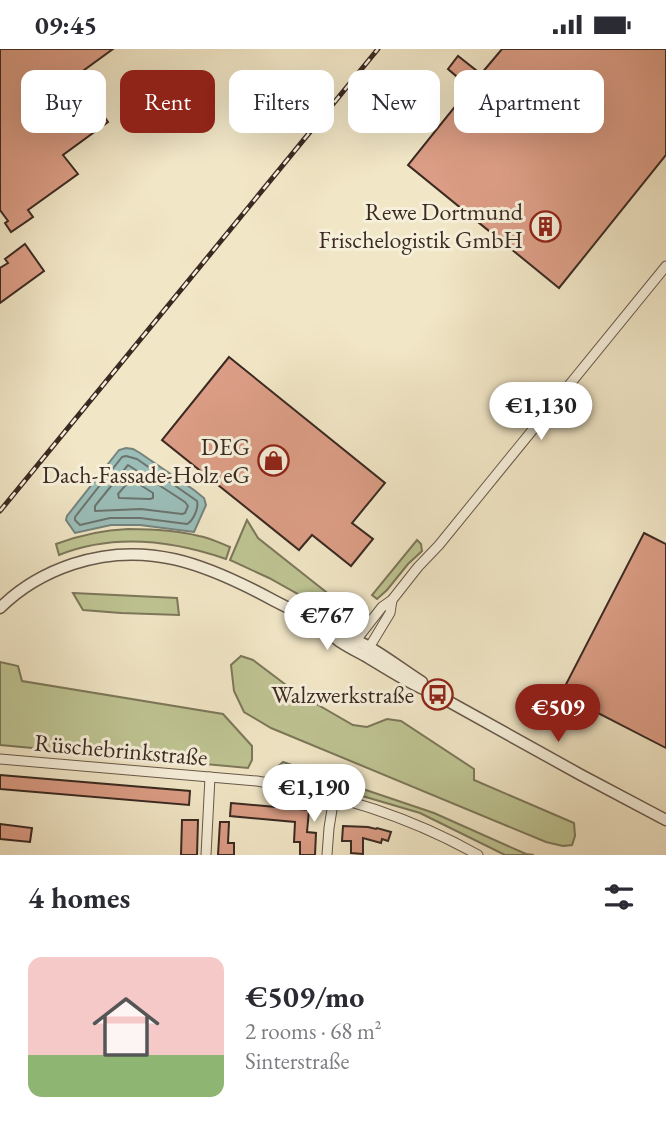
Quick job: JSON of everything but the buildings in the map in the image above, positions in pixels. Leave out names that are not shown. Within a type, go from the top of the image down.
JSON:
[{"type":"street","points":[[353,643],[439,545],[666,266]]},
{"type":"street","points":[[0,608],[39,579],[61,568],[109,555],[134,554],[172,559],[201,567],[253,589],[324,628],[339,641],[353,643],[419,688],[437,695],[666,820]]},
{"type":"street","points":[[367,651],[390,613],[392,600]]},
{"type":"street","name":"Rüschebrinkstraße","points":[[0,759],[278,785],[381,811],[416,824],[478,855]]},
{"type":"street","points":[[206,855],[210,777]]},
{"type":"street","points":[[327,855],[334,797]]},
{"type":"green space","points":[[247,520],[258,538],[345,607],[352,607],[358,615],[350,620],[339,617],[269,578],[230,560]]},
{"type":"green space","points":[[128,529],[182,532],[230,547],[226,559],[184,547],[142,542],[101,544],[59,555],[56,544],[91,533]]},
{"type":"green space","points":[[417,540],[422,551],[377,599],[372,595]]},
{"type":"green space","points":[[73,593],[177,598],[179,615],[83,610]]},
{"type":"green space","points":[[241,656],[253,660],[294,691],[353,725],[367,727],[387,719],[401,721],[474,769],[474,780],[574,823],[575,836],[572,845],[546,842],[271,728],[244,712],[234,691],[231,665]]},
{"type":"green space","points":[[0,662],[18,666],[22,681],[223,714],[252,746],[252,760],[248,768],[0,745]]},
{"type":"green space","points":[[283,762],[434,813],[526,854],[534,855],[505,855],[420,813],[274,770]]},
{"type":"water","points":[[126,448],[140,453],[204,498],[206,505],[194,532],[140,525],[111,525],[75,533],[66,520],[67,516],[119,450]]},
{"type":"railway","points":[[0,511],[378,49]]},
{"type":"place","name":"Rewe Dortmund Frischelogistik GmbH","points":[[546,226]]},
{"type":"place","name":"DEG Dach-Fassade-Holz eG","points":[[273,461]]},
{"type":"place","name":"Walzwerkstraße","points":[[437,695]]}]
